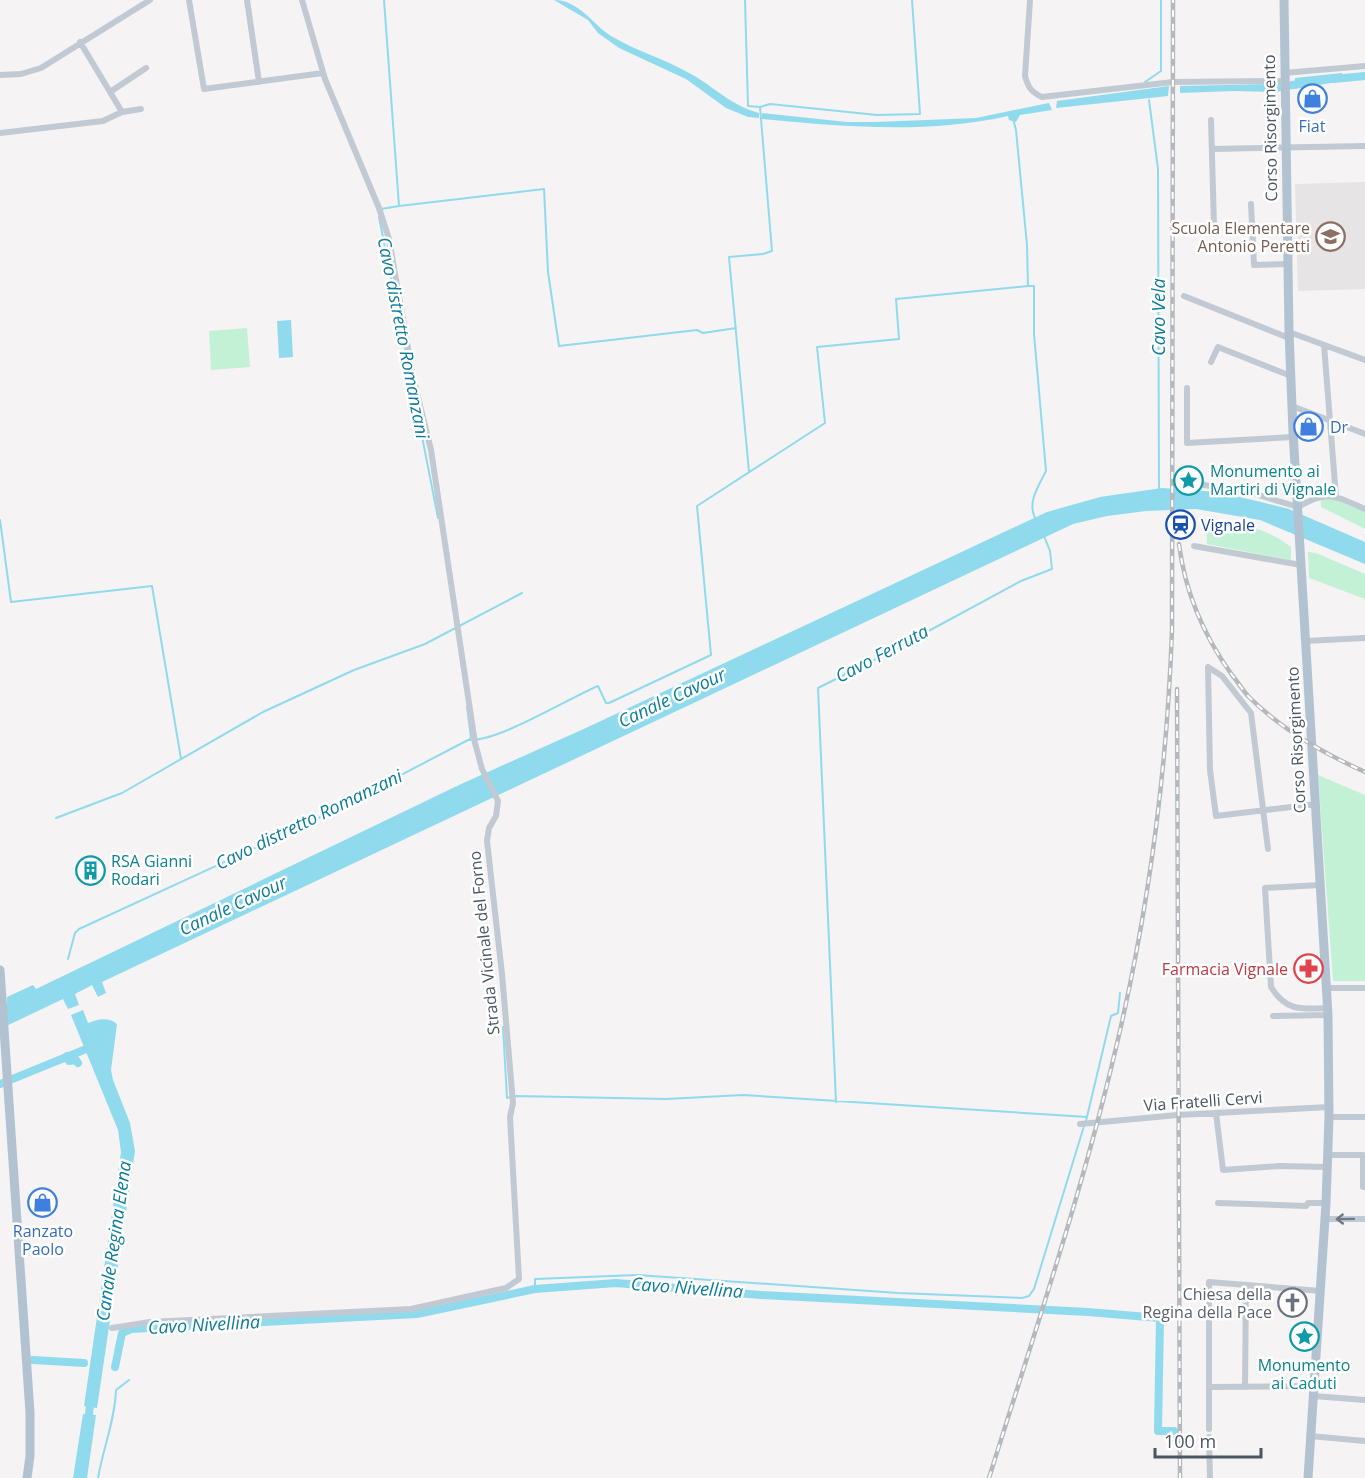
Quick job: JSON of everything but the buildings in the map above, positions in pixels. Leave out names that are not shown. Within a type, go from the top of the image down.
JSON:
[{"type":"main road","name":"Corso Risorgimento","points":[[1284,0],[1289,335],[1293,437],[1328,1012],[1328,1167],[1308,1478]]},
{"type":"main road","points":[[0,969],[30,1413],[30,1456],[27,1478]]},
{"type":"street","points":[[0,75],[21,74],[40,68],[150,0]]},
{"type":"street","points":[[189,0],[204,89],[323,73]]},
{"type":"street","points":[[247,0],[259,82]]},
{"type":"street","name":"Strada Vicinale del Forno","points":[[112,1328],[150,1322],[411,1309],[513,1285],[519,1279],[510,1117],[512,1097],[487,841],[489,828],[496,816],[498,801],[482,769],[475,740],[431,450],[414,377],[389,239],[380,210],[323,73],[302,0]]},
{"type":"street","points":[[1030,0],[1025,76],[1028,87],[1042,97],[1173,82],[1284,77],[1365,66]]},
{"type":"street","points":[[80,42],[122,112]]},
{"type":"street","points":[[110,92],[146,68]]},
{"type":"street","points":[[0,133],[103,121],[122,112],[141,109]]},
{"type":"street","points":[[1211,120],[1214,226]]},
{"type":"street","points":[[1212,149],[1365,146]]},
{"type":"street","points":[[1251,204],[1254,265],[1288,264]]},
{"type":"street","points":[[1184,296],[1365,360]]},
{"type":"street","points":[[1324,345],[1336,496]]},
{"type":"street","points":[[1211,362],[1218,347],[1291,376]]},
{"type":"street","points":[[1187,388],[1187,443],[1293,437]]},
{"type":"street","points":[[1292,406],[1365,434]]},
{"type":"street","points":[[1193,483],[1255,494],[1298,509],[1317,496],[1336,496],[1365,509]]},
{"type":"street","points":[[1194,546],[1301,565]]},
{"type":"street","points":[[1305,641],[1365,638]]},
{"type":"street","points":[[1268,849],[1262,811],[1251,713],[1222,676],[1208,666],[1210,770],[1216,816],[1262,811],[1315,805]]},
{"type":"street","points":[[1320,885],[1265,888],[1271,987],[1275,994],[1291,1008],[1328,1012]]},
{"type":"street","points":[[1327,988],[1365,988]]},
{"type":"street","points":[[1273,1016],[1328,1012]]},
{"type":"street","name":"Via Fratelli Cervi","points":[[1083,1123],[1216,1113],[1329,1112],[1365,1117]]},
{"type":"street","points":[[1216,1113],[1223,1170],[1280,1166],[1328,1167]]},
{"type":"street","points":[[1328,1155],[1363,1155],[1363,1187],[1365,1187]]},
{"type":"street","points":[[1218,1203],[1306,1206],[1308,1203],[1326,1203]]},
{"type":"street","points":[[1325,1220],[1365,1219]]},
{"type":"street","points":[[1209,1429],[1209,1282],[1321,1291]]},
{"type":"street","points":[[1245,1387],[1246,1285]]},
{"type":"street","points":[[1209,1387],[1313,1391],[1365,1400]]},
{"type":"street","points":[[1310,1436],[1365,1441]]},
{"type":"street","points":[[1209,1437],[1210,1478]]},
{"type":"shaded area","name":"Scuola Elementare Antonio Peretti","points":[[1365,182],[1365,289],[1298,291],[1295,184]]},
{"type":"green space","points":[[247,328],[250,367],[211,370],[209,331]]},
{"type":"green space","points":[[1335,499],[1365,512],[1365,529],[1321,507],[1321,500]]},
{"type":"green space","points":[[1206,518],[1261,530],[1291,547],[1291,560],[1207,544]]},
{"type":"green space","points":[[1308,552],[1316,553],[1365,574],[1365,599],[1309,578]]},
{"type":"green space","points":[[1318,775],[1365,795],[1365,981],[1333,981]]},
{"type":"water","points":[[554,0],[563,1],[578,8],[611,36],[691,74],[732,101],[759,113],[759,118],[748,117],[726,108],[686,79],[619,48],[598,33],[588,20]]},
{"type":"water","points":[[1342,73],[1343,81],[1294,89],[1295,78]]},
{"type":"water","points":[[1276,84],[1276,92],[1180,93],[1180,86]]},
{"type":"water","points":[[1169,86],[1168,96],[1056,108],[1057,101]]},
{"type":"water","points":[[1049,103],[1052,110],[1020,115],[1016,122],[1009,120],[1008,116],[947,125],[885,127],[762,119],[762,113],[847,122],[976,118]]},
{"type":"water","points":[[291,320],[293,357],[279,358],[277,321]]},
{"type":"water","name":"Canale Cavour","points":[[1162,488],[1218,492],[1289,509],[1365,542],[1365,564],[1260,520],[1196,509],[1146,511],[1107,516],[1073,524],[102,982],[106,993],[98,997],[92,985],[75,994],[79,1005],[68,1009],[63,999],[0,1029],[0,1007],[7,1004],[7,997],[33,985],[36,989],[459,785],[1047,512],[1100,497]]},
{"type":"water","points":[[83,1010],[88,1023],[104,1019],[117,1024],[111,1070],[130,1123],[135,1151],[97,1408],[84,1406],[121,1152],[118,1130],[71,1015]]},
{"type":"water","points":[[83,1414],[96,1415],[87,1478],[73,1478]]},
{"type":"waterway","name":"Cavo distretto Romanzani","points":[[384,0],[399,206],[544,189],[548,272],[559,346],[697,330],[703,333],[736,328]]},
{"type":"waterway","name":"Cavo distretto Romanzani","points":[[745,0],[748,106],[760,107]]},
{"type":"waterway","name":"Cavo distretto Romanzani","points":[[749,472],[729,257],[772,251],[760,107],[770,104],[877,115],[920,114],[912,0]]},
{"type":"waterway","name":"Cavo Vela","points":[[1145,82],[1161,71],[1161,0]]},
{"type":"waterway","points":[[1334,79],[1365,76]]},
{"type":"waterway","points":[[1269,89],[1304,83]]},
{"type":"waterway","name":"Cavo Vela","points":[[1149,100],[1158,169],[1159,492]]},
{"type":"waterway","name":"Cavo distretto Romanzani","points":[[1013,119],[1027,245],[1028,286]]},
{"type":"waterway","name":"Cavo distretto Romanzani","points":[[381,209],[399,206]]},
{"type":"waterway","name":"Cavo distretto Romanzani","points":[[379,217],[438,518]]},
{"type":"waterway","name":"Cavo Ferruta","points":[[1028,286],[1034,286],[1034,334],[1046,471],[1033,500],[1035,518]]},
{"type":"waterway","name":"Cavo distretto Romanzani","points":[[467,707],[471,737],[469,740],[482,738],[515,727],[598,686],[606,703],[609,703],[711,655],[697,506],[825,423],[817,347],[899,339],[896,299],[1028,286]]},
{"type":"waterway","name":"Cavo distretto Romanzani","points":[[0,520],[11,602],[152,586],[181,759]]},
{"type":"waterway","name":"Cavo Ferruta","points":[[836,1102],[818,688],[1021,581],[1052,569],[1050,551],[1044,536]]},
{"type":"waterway","name":"Cavo distretto Romanzani","points":[[56,818],[122,793],[263,712],[354,670],[425,644],[522,593]]},
{"type":"waterway","name":"Cavo distretto Romanzani","points":[[68,959],[75,933],[79,929],[307,824],[468,740]]},
{"type":"waterway","points":[[1086,1121],[1111,1016],[1118,1013],[1120,993]]},
{"type":"waterway","points":[[503,1027],[507,1098],[516,1096],[666,1099],[743,1095],[1087,1117]]},
{"type":"waterway","points":[[0,1084],[91,1047]]},
{"type":"waterway","name":"Cavo Nivellina","points":[[67,1056],[69,1061],[76,1060],[78,1063]]},
{"type":"waterway","points":[[535,1289],[535,1279],[637,1275],[898,1293],[1022,1298],[1029,1296],[1034,1289],[1084,1126]]},
{"type":"waterway","name":"Cavo Nivellina","points":[[115,1367],[122,1333],[131,1329],[417,1314],[535,1289],[616,1283],[761,1295],[1088,1312],[1160,1318],[1158,1431],[1174,1431]]},
{"type":"waterway","points":[[33,1360],[84,1363]]},
{"type":"waterway","points":[[98,1478],[116,1390],[129,1380]]},
{"type":"waterway","name":"Canale Regina Elena","points":[[88,1423],[91,1396]]},
{"type":"railway","points":[[989,1478],[1056,1266],[1102,1106],[1127,1000],[1154,843],[1166,736],[1172,630],[1173,0]]},
{"type":"railway","points":[[1179,544],[1186,579],[1197,613],[1222,660],[1249,697],[1289,730],[1319,749],[1365,772]]},
{"type":"railway","points":[[1177,689],[1180,1478]]},
{"type":"place","name":"Fiat","points":[[1312,98]]},
{"type":"place","name":"Scuola Elementare Antonio Peretti","points":[[1331,237]]},
{"type":"place","name":"Dr","points":[[1309,427]]},
{"type":"place","name":"Monumento ai Martiri di Vignale","points":[[1189,480]]},
{"type":"place","name":"Vignale","points":[[1180,525]]},
{"type":"place","name":"RSA Gianni Rodari","points":[[90,870]]},
{"type":"place","name":"Farmacia Vignale","points":[[1309,969]]},
{"type":"place","name":"Ranzato Paolo","points":[[43,1203]]},
{"type":"place","name":"Chiesa della Regina della Pace","points":[[1293,1303]]},
{"type":"place","name":"Monumento ai Caduti","points":[[1304,1337]]}]
